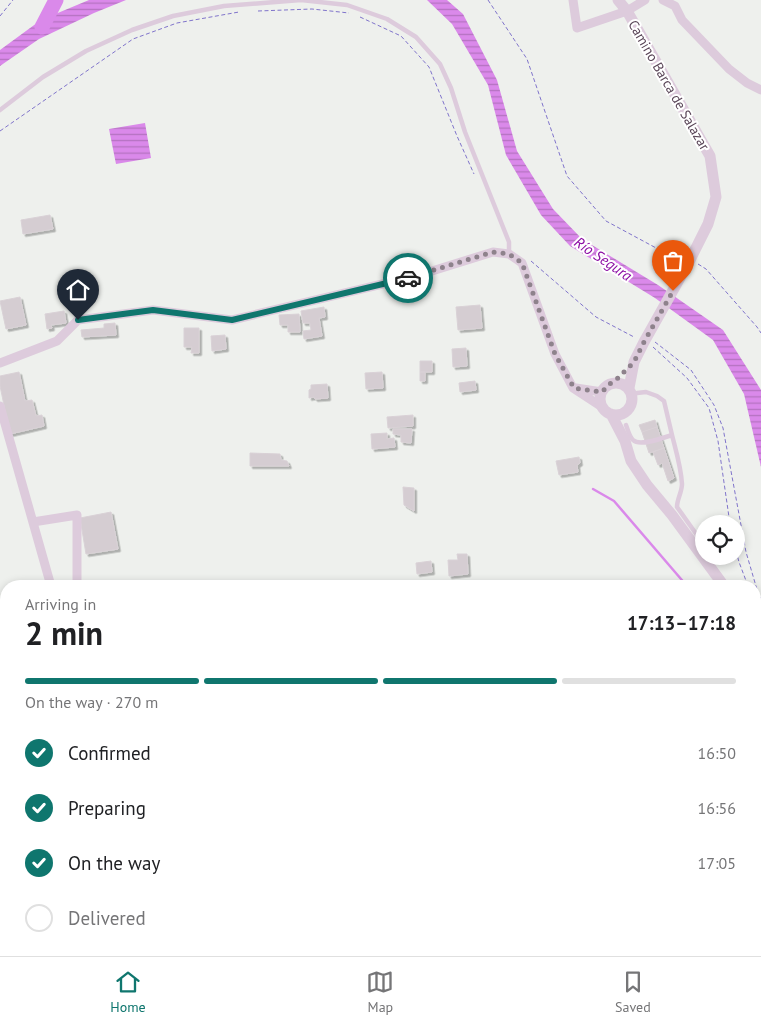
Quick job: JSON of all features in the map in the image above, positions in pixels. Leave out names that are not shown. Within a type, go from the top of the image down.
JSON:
[{"type":"street","points":[[574,0],[577,28],[627,11],[645,0]]},
{"type":"street","name":"Camino Barca de Salazar","points":[[614,382],[634,362],[708,224],[716,197],[710,156],[627,11],[618,0]]},
{"type":"street","points":[[663,0],[675,6],[682,20],[729,69],[747,83],[761,90]]},
{"type":"street","points":[[0,363],[57,341],[78,320],[153,310],[232,320],[416,276],[493,252],[509,254],[522,263],[555,354],[574,388],[606,411],[616,415],[622,415],[632,404],[631,392],[625,385],[614,382],[609,384],[602,392],[600,402],[606,411],[625,441],[631,462],[720,580]]},
{"type":"street","name":"Camino Barca de Salazar","points":[[631,392],[634,362]]},
{"type":"street","points":[[574,388],[602,392]]},
{"type":"street","points":[[0,406],[49,580]]},
{"type":"street","points":[[625,441],[626,412]]},
{"type":"street","points":[[33,522],[77,515],[77,580]]},
{"type":"lane","points":[[0,110],[42,77],[86,51],[132,30],[173,16],[224,6],[301,0],[347,6],[387,19],[416,37],[440,64],[451,88],[465,132],[509,242],[509,254]]},
{"type":"lane","points":[[631,392],[646,392],[664,401],[679,462],[682,486],[677,508],[695,533]]},
{"type":"lane","points":[[626,425],[634,442],[641,443],[672,435]]},
{"type":"lane","points":[[711,565],[715,574]]},
{"type":"path","points":[[0,16],[13,0]]},
{"type":"path","points":[[488,0],[527,59],[567,176],[606,221],[658,249],[690,260],[706,269],[761,333]]},
{"type":"path","points":[[255,11],[312,9],[352,14]]},
{"type":"path","points":[[0,131],[133,39],[177,23],[246,11]]},
{"type":"path","points":[[360,17],[401,36],[429,67],[477,181]]},
{"type":"path","points":[[531,261],[596,318],[665,349],[691,370],[714,405],[723,428],[746,552],[754,580]]},
{"type":"path","points":[[645,339],[687,378],[709,408],[718,442],[729,515]]},
{"type":"path","points":[[740,565],[746,580]]},
{"type":"water","points":[[89,0],[126,0],[39,39],[0,66],[0,50],[41,20]]},
{"type":"water","name":"Río Segura","points":[[427,0],[447,0],[463,14],[497,80],[517,151],[553,209],[582,239],[658,285],[723,330],[761,390],[761,467],[744,394],[713,340],[655,298],[570,246],[541,215],[506,155],[488,85],[452,24]]},
{"type":"water","points":[[145,123],[151,158],[116,164],[109,129]]},
{"type":"building","points":[[50,215],[53,229],[23,234],[21,220]]},
{"type":"building","points":[[20,297],[26,325],[6,329],[0,301]]},
{"type":"building","points":[[480,305],[482,328],[458,330],[456,307]]},
{"type":"building","points":[[324,307],[325,317],[319,318],[322,336],[304,339],[303,331],[311,330],[310,323],[303,323],[301,311]]},
{"type":"building","points":[[64,311],[66,323],[51,325],[52,328],[47,329],[45,314]]},
{"type":"building","points":[[299,314],[300,332],[288,332],[288,325],[280,325],[279,315]]},
{"type":"building","points":[[115,323],[116,335],[82,337],[81,330],[104,328],[104,324]]},
{"type":"building","points":[[184,328],[199,328],[199,353],[191,353],[192,347],[184,347]]},
{"type":"building","points":[[225,335],[226,349],[212,351],[211,336]]},
{"type":"building","points":[[466,348],[467,366],[453,367],[452,349]]},
{"type":"building","points":[[420,361],[432,361],[432,372],[420,372]]},
{"type":"building","points":[[19,372],[25,401],[32,400],[36,416],[42,415],[44,426],[10,434],[0,386],[0,376]]},
{"type":"building","points":[[382,372],[383,388],[366,389],[365,373]]},
{"type":"building","points":[[420,372],[425,372],[425,381],[420,381]]},
{"type":"building","points":[[475,381],[476,390],[460,392],[459,383]]},
{"type":"building","points":[[327,384],[328,398],[309,398],[311,385]]},
{"type":"building","points":[[413,415],[413,426],[388,428],[387,417]]},
{"type":"building","points":[[655,420],[657,427],[642,432],[639,425]]},
{"type":"building","points":[[657,427],[664,448],[649,453],[642,432]]},
{"type":"building","points":[[393,429],[412,429],[411,443],[401,442],[401,435],[393,434]]},
{"type":"building","points":[[387,433],[387,439],[394,438],[395,447],[372,449],[371,434]]},
{"type":"building","points":[[664,448],[674,478],[668,481],[662,463],[658,465],[653,452]]},
{"type":"building","points":[[250,453],[280,454],[281,460],[287,461],[289,466],[250,466]]},
{"type":"building","points":[[579,457],[578,472],[559,475],[556,461]]},
{"type":"building","points":[[403,487],[414,488],[414,511],[404,505]]},
{"type":"building","points":[[111,512],[118,549],[86,554],[80,518]]},
{"type":"building","points":[[457,554],[467,554],[468,574],[449,576],[448,560],[458,560]]},
{"type":"building","points":[[431,561],[432,572],[417,574],[416,563]]},
{"type":"waterway","points":[[42,27],[56,0]]},
{"type":"waterway","points":[[593,489],[614,501],[682,580]]},
{"type":"way so far","points":[[408,278],[493,252],[509,254],[522,263],[555,354],[574,388],[602,392],[605,387],[614,382],[634,362],[673,291]]},
{"type":"route","points":[[78,320],[153,310],[232,320],[408,278]]}]
